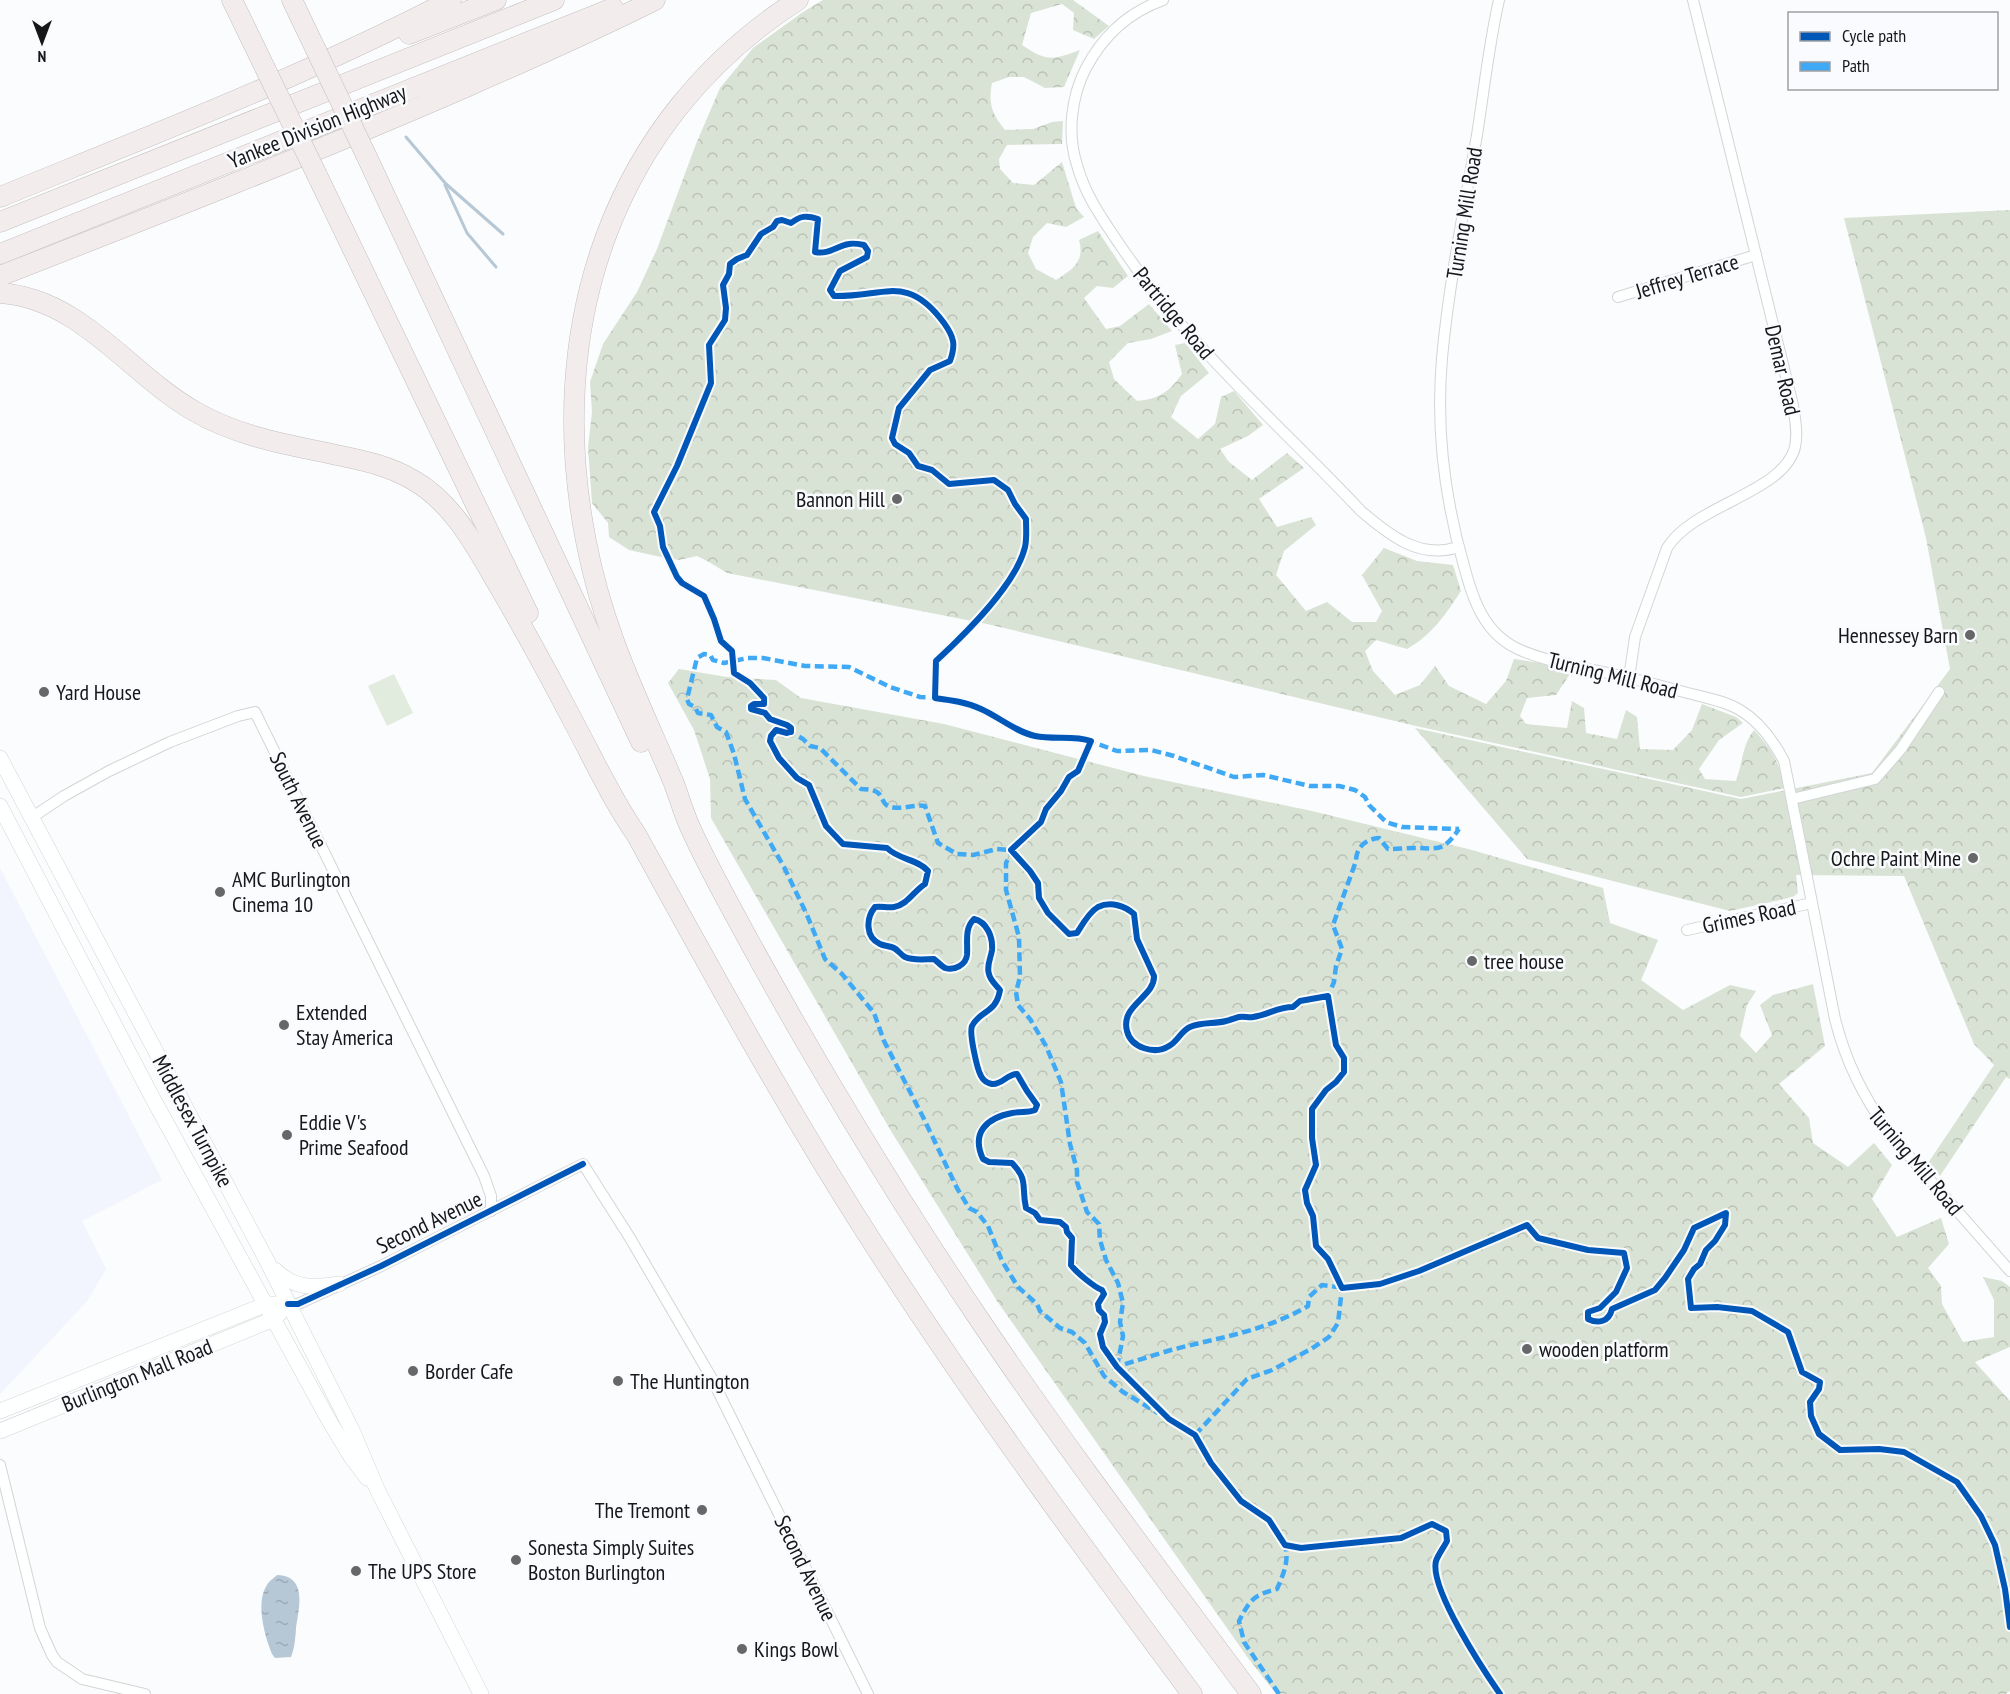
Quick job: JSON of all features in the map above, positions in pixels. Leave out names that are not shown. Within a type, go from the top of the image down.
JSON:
[{"type":"highway","points":[[232,0],[528,613],[625,804],[636,834]]},
{"type":"highway","points":[[292,0],[612,684],[664,789],[688,825],[789,1013],[864,1139],[979,1319],[1056,1430],[1251,1694]]},
{"type":"highway","points":[[0,198],[263,90],[451,0]]},
{"type":"highway","points":[[263,90],[289,83],[496,0]]},
{"type":"highway","name":"Yankee Division Highway","points":[[0,222],[554,0]]},
{"type":"highway","name":"Yankee Division Highway","points":[[0,254],[635,0]]},
{"type":"highway","points":[[0,276],[419,107],[610,23],[656,0]]},
{"type":"highway","points":[[688,825],[674,784],[612,642],[591,567],[580,508],[575,458],[574,408],[579,340],[588,290],[602,243],[622,195],[646,151],[678,107],[710,70],[748,36],[798,0]]},
{"type":"highway","points":[[0,293],[35,299],[68,314],[99,336],[180,402],[225,427],[267,441],[380,465],[406,476],[433,493],[454,516],[488,568],[557,690],[619,808],[636,834],[756,1050],[874,1244],[1012,1449],[1192,1694]]},
{"type":"main road","name":"Middlesex Turnpike","points":[[0,758],[267,1261],[352,1430],[377,1489],[482,1694]]},
{"type":"main road","name":"Middlesex Turnpike","points":[[2,810],[151,1095],[340,1441],[377,1489]]},
{"type":"main road","points":[[2,810],[31,818]]},
{"type":"main road","points":[[267,1261],[276,1272],[293,1284],[306,1287],[339,1284]]},
{"type":"main road","points":[[267,1304],[288,1304]]},
{"type":"main road","name":"Burlington Mall Road","points":[[0,1411],[267,1304]]},
{"type":"main road","points":[[274,1319],[288,1304]]},
{"type":"main road","name":"Burlington Mall Road","points":[[0,1431],[274,1319]]},
{"type":"street","name":"Partridge Road","points":[[1162,0],[1146,7],[1120,24],[1107,37],[1095,52],[1078,89],[1072,132],[1074,154],[1092,203],[1140,275],[1190,335],[1361,512],[1383,531],[1414,548],[1440,550],[1458,547]]},
{"type":"street","name":"Turning Mill Road","points":[[1499,0],[1442,359],[1441,393],[1445,474],[1458,547],[1478,608],[1485,622],[1498,636],[1516,648],[1541,658],[1727,704],[1749,716],[1762,727],[1784,761],[1839,1038],[1854,1078],[1888,1132],[2010,1270]]},
{"type":"street","name":"Demar Road","points":[[1629,678],[1635,637],[1666,548],[1672,539],[1686,526],[1776,475],[1786,465],[1794,448],[1796,429],[1793,405],[1693,0]]},
{"type":"street","name":"Jeffrey Terrace","points":[[1618,297],[1756,255]]},
{"type":"street","points":[[1792,799],[1875,780],[1901,749],[1939,692]]},
{"type":"street","name":"South Avenue","points":[[31,818],[64,796],[109,771],[170,742],[238,716],[255,712],[484,1176],[491,1196],[491,1211]]},
{"type":"street","name":"Grimes Road","points":[[1687,930],[1812,903]]},
{"type":"street","name":"Second Avenue","points":[[288,1304],[298,1304],[375,1268],[583,1164],[630,1238],[711,1377],[868,1694]]},
{"type":"street","points":[[0,1466],[40,1628],[48,1650],[57,1662],[82,1679],[145,1694]]},
{"type":"shaded area","points":[[394,674],[413,713],[387,726],[368,686]]},
{"type":"shaded area","points":[[0,868],[162,1180],[82,1221],[106,1269],[87,1301],[0,1394]]},
{"type":"green space","points":[[823,0],[1073,0],[1109,26],[1094,39],[1073,30],[1074,13],[1062,4],[1031,13],[1022,45],[1050,58],[1080,50],[1064,87],[1045,88],[1024,77],[1009,77],[992,83],[992,108],[1005,130],[1033,129],[1052,122],[1063,121],[1062,144],[1007,145],[999,159],[1000,169],[1013,183],[1034,185],[1062,162],[1076,208],[1084,217],[1066,227],[1047,223],[1033,237],[1028,253],[1036,269],[1056,280],[1072,268],[1079,259],[1079,240],[1098,231],[1128,276],[1113,288],[1097,286],[1084,298],[1106,329],[1120,326],[1149,304],[1172,331],[1151,339],[1128,343],[1109,362],[1114,379],[1137,401],[1157,396],[1173,386],[1182,374],[1175,345],[1185,343],[1209,373],[1181,396],[1171,417],[1198,439],[1215,424],[1221,397],[1234,391],[1263,425],[1248,436],[1220,449],[1229,462],[1252,480],[1287,453],[1304,468],[1259,499],[1277,527],[1311,517],[1316,525],[1284,551],[1276,575],[1306,611],[1327,602],[1352,622],[1376,622],[1382,611],[1362,575],[1384,548],[1417,561],[1453,565],[1461,591],[1431,631],[1407,649],[1376,640],[1365,651],[1373,671],[1395,695],[1420,685],[1435,666],[1449,686],[1486,704],[1506,681],[1514,659],[1540,663],[1570,674],[1556,695],[1527,698],[1520,716],[1526,724],[1567,728],[1572,701],[1584,708],[1586,733],[1617,739],[1626,710],[1637,717],[1640,749],[1673,750],[1692,730],[1702,704],[1736,717],[1743,723],[1719,740],[1699,769],[1705,779],[1736,781],[1745,748],[1754,730],[1774,757],[1785,788],[1741,797],[1416,726],[987,624],[727,573],[697,556],[679,560],[661,557],[629,550],[609,537],[608,523],[592,503],[588,447],[592,412],[590,382],[603,344],[637,292],[657,249],[696,144],[720,88],[753,48]]},
{"type":"green space","points":[[2010,210],[2010,1079],[2006,1077],[1940,1176],[1928,1163],[1994,1065],[1974,1044],[1904,876],[1796,875],[1798,893],[1793,897],[1730,911],[1527,859],[1415,728],[1741,799],[1872,773],[1950,669],[1926,538],[1844,218]]},
{"type":"green space","points":[[679,669],[727,677],[776,680],[801,698],[944,724],[1144,776],[1312,811],[1472,850],[1603,888],[1610,923],[1658,940],[1641,980],[1683,1010],[1730,985],[1756,991],[1747,1005],[1740,1036],[1756,1053],[1772,1035],[1760,1005],[1773,995],[1813,984],[1825,1046],[1779,1084],[1809,1118],[1813,1143],[1848,1167],[1874,1143],[1892,1165],[1872,1199],[1897,1237],[1941,1218],[1949,1244],[1928,1268],[1941,1286],[1942,1304],[1963,1342],[1994,1337],[1994,1300],[1983,1277],[2002,1281],[2010,1287],[2010,1347],[1975,1362],[2010,1401],[2010,1691],[2006,1694],[1276,1694],[1248,1658],[997,1301],[891,1131],[711,818],[710,779],[694,730],[668,683]]},
{"type":"water","points":[[277,1575],[293,1581],[299,1594],[299,1612],[291,1657],[275,1658],[269,1647],[262,1620],[263,1592]]},
{"type":"waterway","points":[[406,137],[446,184],[503,234]]},
{"type":"waterway","points":[[445,185],[467,233],[496,267]]},
{"type":"marked path","points":[[939,698],[920,697],[890,687],[849,667],[805,666],[763,658],[748,658],[724,663],[704,654],[697,658],[687,699],[698,713],[711,715],[717,727],[726,732],[745,799],[784,867],[825,959],[842,974],[874,1013],[884,1041],[957,1188],[969,1208],[977,1212],[988,1226],[1002,1261],[1018,1287],[1037,1304],[1040,1311],[1060,1328],[1072,1332],[1085,1343],[1104,1376],[1123,1392],[1158,1413]]},
{"type":"marked path","points":[[787,733],[791,732],[810,746],[820,748],[861,789],[876,791],[887,805],[899,808],[925,806],[938,843],[957,854],[973,855],[997,849],[1011,850],[1015,854]]},
{"type":"marked path","points":[[1087,740],[1117,751],[1151,750],[1234,777],[1263,775],[1310,786],[1339,786],[1355,790],[1365,797],[1369,805],[1386,822],[1402,827],[1459,829]]},
{"type":"marked path","points":[[1329,1000],[1328,996],[1342,949],[1333,925],[1360,848],[1366,842],[1379,838],[1388,849],[1439,848],[1444,846],[1459,829]]},
{"type":"marked path","points":[[1014,848],[1006,863],[1006,890],[1019,937],[1020,977],[1016,992],[1018,1005],[1030,1019],[1046,1046],[1061,1082],[1070,1144],[1077,1170],[1077,1182],[1087,1212],[1099,1224],[1100,1240],[1106,1260],[1118,1283],[1123,1303],[1120,1322],[1123,1336],[1117,1367]]},
{"type":"marked path","points":[[1112,1368],[1275,1322],[1308,1306],[1309,1297],[1322,1285],[1344,1288]]},
{"type":"marked path","points":[[1195,1435],[1247,1379],[1272,1370],[1329,1337],[1338,1323],[1342,1288]]},
{"type":"marked path","points":[[1279,1694],[1244,1642],[1239,1621],[1253,1599],[1277,1589],[1286,1559],[1283,1540]]},
{"type":"cycle path","points":[[791,732],[791,728],[787,725],[770,719],[765,713],[751,709],[754,704],[764,704],[764,698],[750,683],[734,673],[732,651],[721,641],[704,596],[682,583],[677,577],[663,547],[660,526],[654,512],[677,466],[711,383],[709,345],[725,320],[723,285],[729,274],[730,264],[747,255],[761,234],[773,227],[777,221],[791,223],[807,217],[818,219],[815,252],[824,252],[852,244],[864,245],[868,251],[867,257],[840,271],[830,290],[834,296],[894,291],[906,293],[918,298],[931,308],[952,337],[953,350],[950,361],[930,370],[899,408],[892,438],[895,444],[909,453],[918,466],[932,470],[949,484],[994,480],[1008,490],[1026,519],[1025,547],[1020,562],[1011,577],[988,608],[936,661],[935,698],[975,707],[1035,736],[1091,741],[1078,771],[1069,777],[1046,809],[1041,822],[1011,850],[1038,883],[1039,898],[1048,913],[1069,934],[1077,933],[1092,912],[1103,905],[1118,905],[1134,914],[1137,939],[1154,976],[1149,990],[1128,1014],[1126,1022],[1129,1037],[1138,1046],[1151,1050],[1163,1049],[1194,1025],[1258,1016],[1293,1007],[1300,1001],[1328,996],[1336,1045],[1344,1058],[1344,1072],[1326,1090],[1312,1109],[1312,1138],[1316,1165],[1305,1190],[1307,1203],[1313,1216],[1316,1246],[1328,1259],[1342,1288],[1380,1284],[1419,1271],[1527,1225],[1538,1238],[1588,1250],[1624,1253],[1627,1268],[1616,1292],[1600,1308],[1588,1312],[1588,1319],[1603,1321],[1612,1309],[1655,1290],[1684,1250],[1694,1228],[1726,1213],[1725,1225],[1688,1279],[1691,1308],[1717,1307],[1752,1311],[1788,1332],[1802,1372],[1820,1382],[1819,1389],[1810,1402],[1811,1416],[1819,1434],[1840,1450],[1879,1449],[1904,1452],[1957,1482],[1981,1516],[1995,1545],[2005,1589],[2010,1627]]},
{"type":"cycle path","points":[[790,732],[776,730],[770,741],[779,758],[797,778],[809,785],[826,826],[843,844],[887,848],[928,871],[925,884],[903,904],[894,907],[875,907],[868,927],[875,941],[894,948],[905,957],[934,959],[945,968],[952,969],[966,959],[968,931],[974,919],[986,927],[992,945],[988,971],[1000,990],[995,1004],[972,1026],[972,1043],[977,1066],[983,1079],[992,1084],[1017,1074],[1037,1105],[1035,1110],[1003,1115],[988,1123],[980,1134],[980,1150],[983,1159],[989,1162],[1012,1163],[1017,1169],[1023,1179],[1026,1208],[1035,1213],[1040,1220],[1060,1222],[1066,1227],[1072,1238],[1071,1265],[1104,1294],[1098,1304],[1105,1322],[1100,1334],[1103,1347],[1117,1367],[1169,1419],[1195,1435],[1211,1463],[1241,1501],[1269,1520],[1285,1545],[1301,1548],[1401,1538],[1432,1524],[1446,1531],[1447,1541],[1436,1561],[1436,1574],[1441,1590],[1459,1629],[1500,1694]]},
{"type":"cycle path","points":[[288,1304],[298,1304],[381,1266],[583,1164]]},
{"type":"place","name":"Bannon Hill","points":[[897,499]]},
{"type":"place","name":"Hennessey Barn","points":[[1970,635]]},
{"type":"place","name":"Yard House","points":[[44,692]]},
{"type":"place","name":"Ochre Paint Mine","points":[[1973,858]]},
{"type":"place","name":"AMC Burlington Cinema 10","points":[[220,892]]},
{"type":"place","name":"tree house","points":[[1472,961]]},
{"type":"place","name":"Extended Stay America","points":[[284,1025]]},
{"type":"place","name":"Eddie V's Prime Seafood","points":[[287,1135]]},
{"type":"place","name":"wooden platform","points":[[1527,1349]]},
{"type":"place","name":"Border Cafe","points":[[413,1371]]},
{"type":"place","name":"The Huntington","points":[[618,1381]]},
{"type":"place","name":"The Tremont","points":[[702,1510]]},
{"type":"place","name":"Sonesta Simply Suites Boston Burlington","points":[[516,1560]]},
{"type":"place","name":"The UPS Store","points":[[356,1571]]},
{"type":"place","name":"Kings Bowl","points":[[742,1649]]}]
